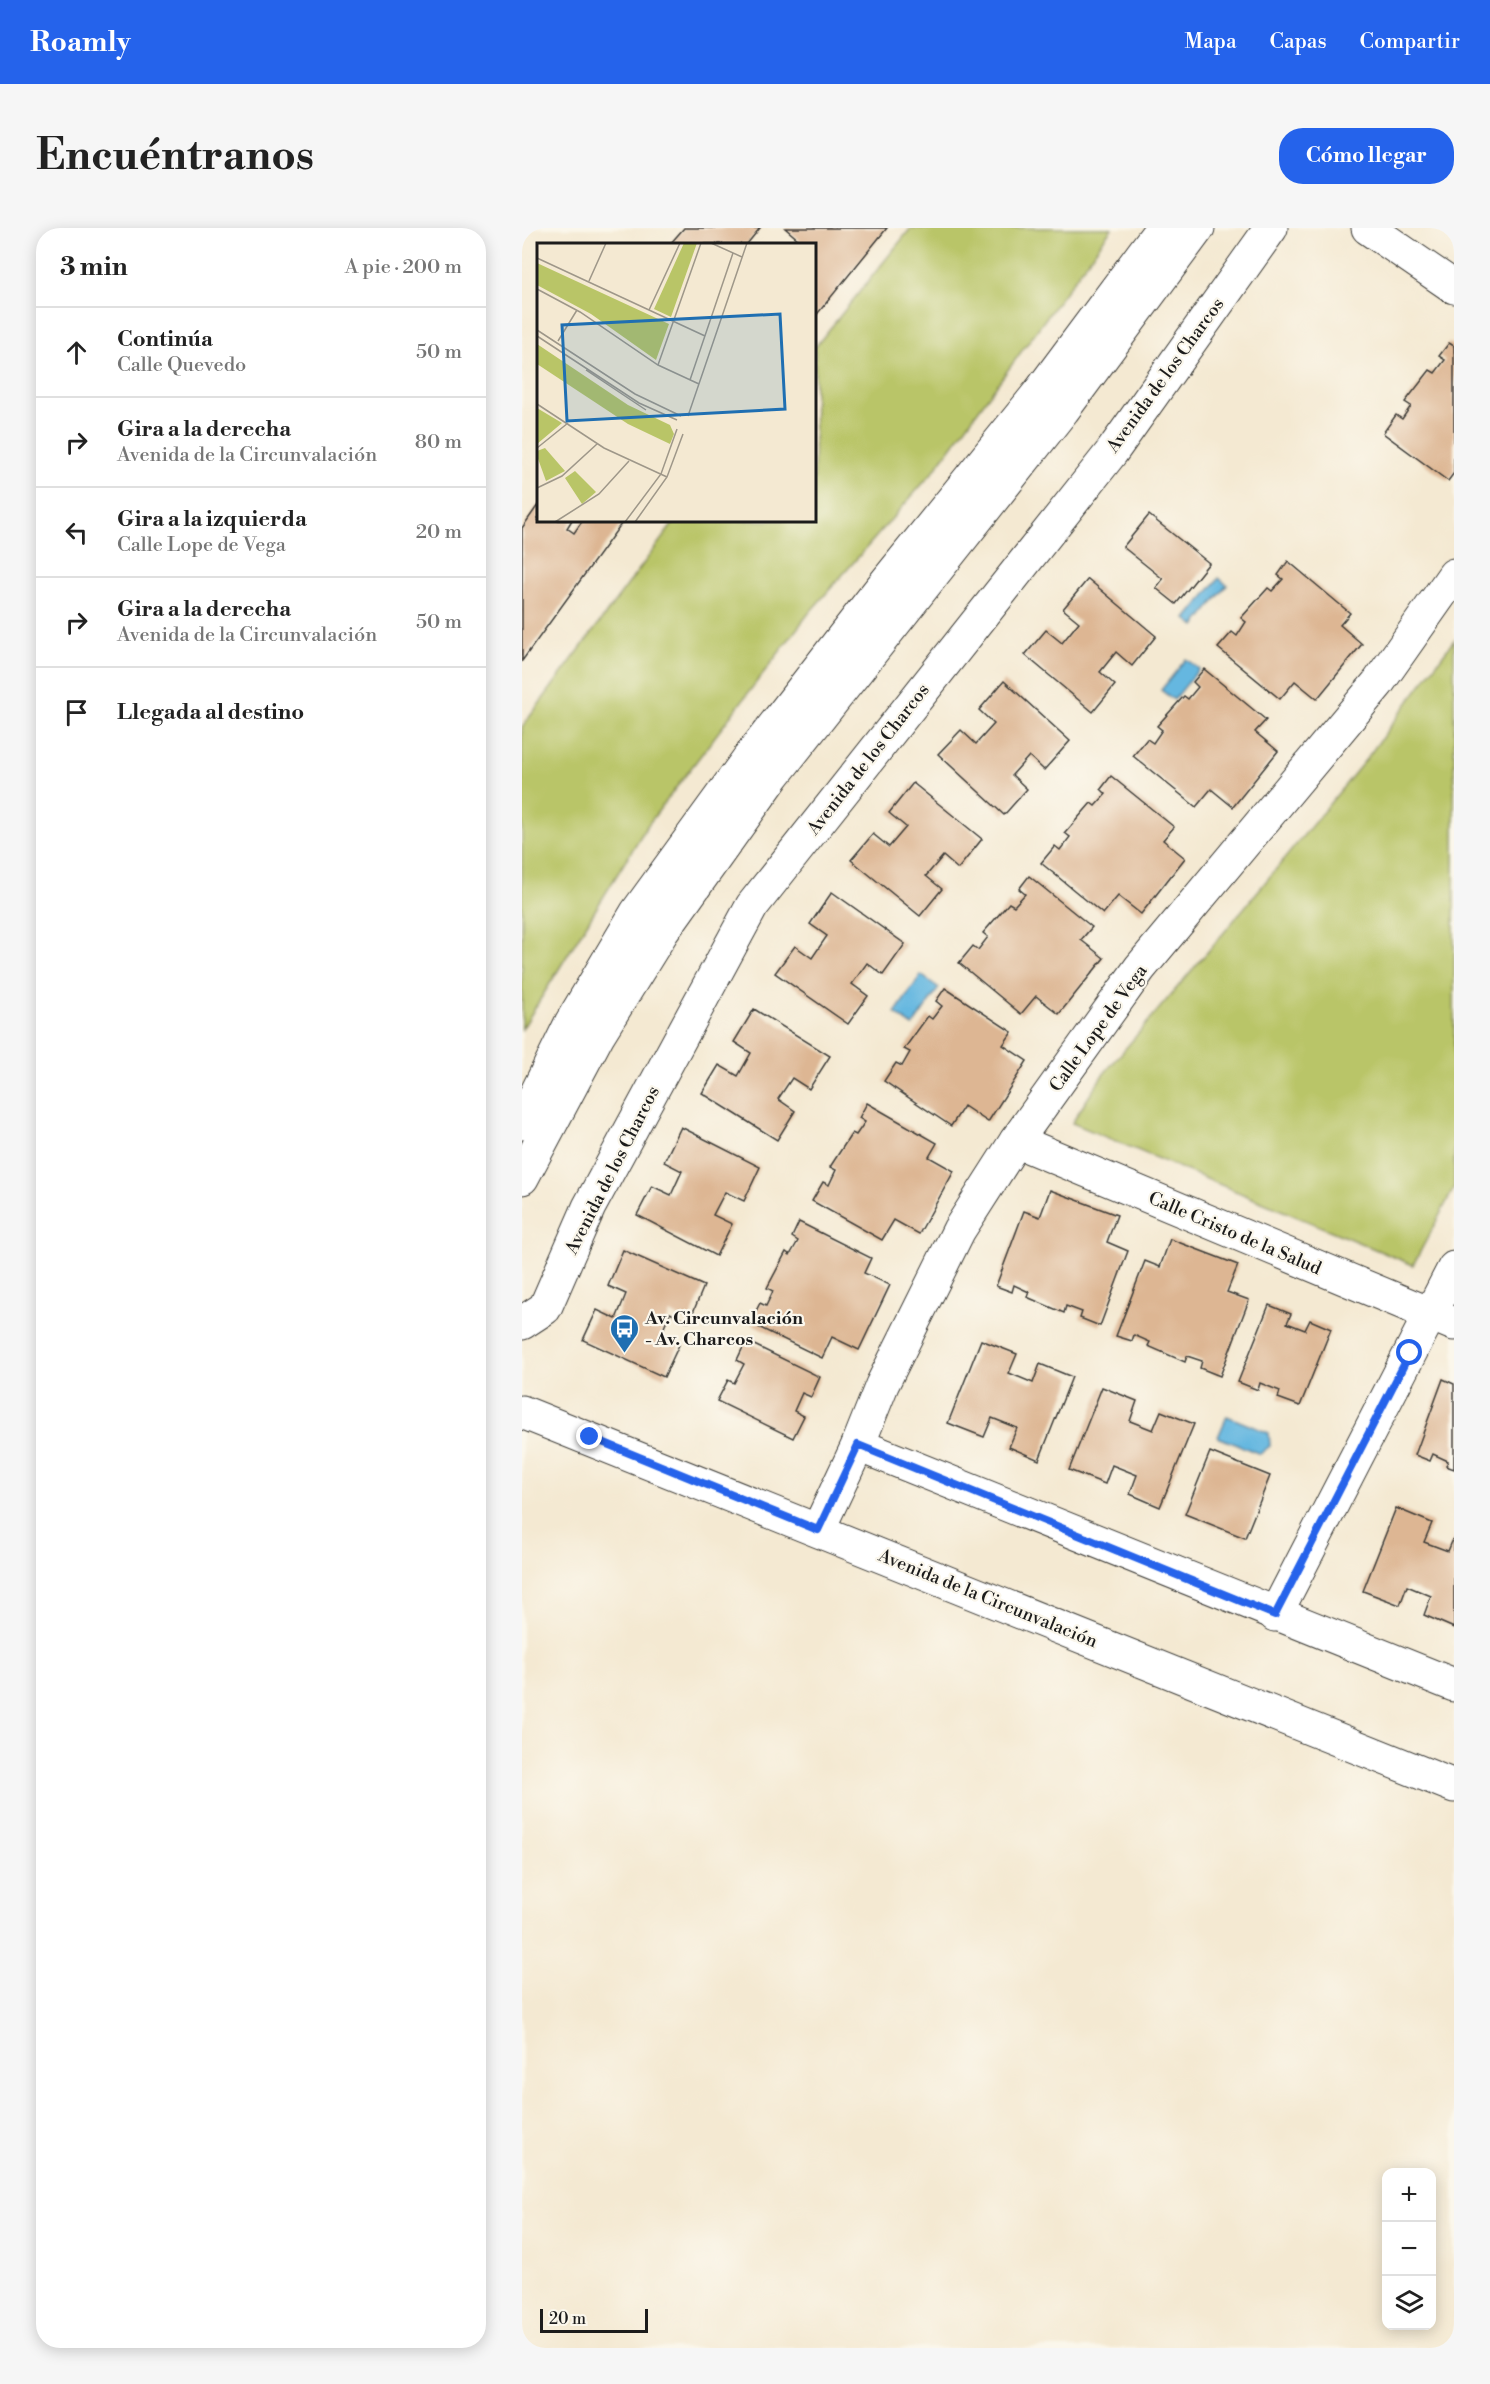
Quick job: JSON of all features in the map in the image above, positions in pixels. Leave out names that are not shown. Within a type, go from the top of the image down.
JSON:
[{"type":"street","points":[[522,1123],[571,1023],[637,912],[749,758],[878,592],[1040,393],[1162,228]]},
{"type":"street","points":[[522,1178],[598,1035],[662,932],[774,776],[1063,410],[1198,228]]},
{"type":"street","name":"Avenida de los Charcos","points":[[522,1323],[545,1308],[589,1207],[752,906],[1111,453],[1271,228]]},
{"type":"street","points":[[1368,228],[1454,287]]},
{"type":"street","name":"Calle Lope de Vega","points":[[818,1530],[858,1445],[882,1385],[959,1230],[1016,1142],[1140,968],[1378,683],[1454,575]]},
{"type":"street","name":"Calle Cristo de la Salud","points":[[1016,1142],[1442,1319]]},
{"type":"street","points":[[1275,1615],[1442,1319],[1454,1268]]},
{"type":"street","name":"Avenida de la Circunvalación","points":[[522,1412],[1454,1786]]},
{"type":"street","points":[[858,1445],[1275,1615],[1454,1685]]},
{"type":"green space","points":[[911,228],[1112,228],[933,472],[809,613],[647,826],[522,1029],[522,727],[674,522],[816,522],[816,346]]},
{"type":"green space","points":[[1454,640],[1454,1188],[1413,1265],[1072,1123],[1102,1076],[1367,758]]},
{"type":"water","points":[[1219,578],[1227,585],[1195,626],[1186,619]]},
{"type":"water","points":[[1186,659],[1199,669],[1174,700],[1161,690]]},
{"type":"water","points":[[921,975],[939,988],[913,1026],[895,1013]]},
{"type":"water","points":[[1227,1416],[1269,1433],[1270,1446],[1260,1454],[1218,1437]]},
{"type":"building","points":[[684,228],[760,228],[748,243],[671,243]]},
{"type":"building","points":[[785,228],[887,228],[816,316],[816,243],[798,243],[800,241]]},
{"type":"building","points":[[1449,343],[1454,346],[1454,473],[1448,481],[1383,433],[1396,415],[1402,419],[1411,406],[1405,402],[1430,370],[1435,373],[1445,360],[1439,356]]},
{"type":"building","points":[[537,506],[537,522],[571,522],[567,528],[574,533],[582,522],[623,522],[522,661],[522,528]]},
{"type":"building","points":[[1149,515],[1209,563],[1176,604],[1156,588],[1163,579],[1123,547]]},
{"type":"building","points":[[1288,561],[1350,613],[1340,625],[1362,644],[1317,699],[1295,681],[1280,699],[1218,648],[1232,632],[1237,636],[1246,622],[1241,618],[1268,588],[1272,591],[1283,579],[1278,575]]},
{"type":"building","points":[[1088,579],[1156,636],[1132,666],[1116,652],[1100,672],[1115,685],[1093,712],[1025,655],[1046,630],[1062,643],[1079,622],[1063,609]]},
{"type":"building","points":[[1204,669],[1266,720],[1255,732],[1278,751],[1233,807],[1211,789],[1196,807],[1133,756],[1147,739],[1153,743],[1162,730],[1157,726],[1184,696],[1188,699],[1198,687],[1193,682]]},
{"type":"building","points":[[1004,681],[1070,741],[1044,770],[1029,756],[1012,775],[1027,789],[1004,815],[938,754],[961,730],[976,744],[994,724],[979,710]]},
{"type":"building","points":[[1111,776],[1174,827],[1163,840],[1185,858],[1141,914],[1118,896],[1103,914],[1041,863],[1055,846],[1060,850],[1070,837],[1065,833],[1091,803],[1095,806],[1106,794],[1101,789]]},
{"type":"building","points":[[913,783],[982,839],[958,869],[943,856],[926,876],[942,889],[920,916],[851,860],[873,834],[889,847],[906,827],[889,813]]},
{"type":"building","points":[[1029,876],[1092,927],[1081,940],[1104,958],[1059,1014],[1036,996],[1021,1014],[959,963],[973,946],[978,950],[988,937],[983,933],[1009,903],[1014,906],[1025,894],[1019,889]]},
{"type":"building","points":[[832,892],[905,944],[883,975],[867,963],[852,984],[868,996],[848,1024],[775,973],[795,946],[812,958],[827,936],[810,924]]},
{"type":"building","points":[[945,988],[1012,1032],[1003,1045],[1027,1061],[988,1122],[964,1106],[951,1126],[884,1081],[896,1063],[902,1066],[910,1052],[904,1049],[928,1016],[932,1019],[942,1006],[936,1001]]},
{"type":"building","points":[[754,1009],[830,1056],[809,1089],[792,1078],[778,1099],[795,1111],[777,1140],[702,1093],[719,1065],[738,1076],[751,1053],[734,1042]]},
{"type":"building","points":[[867,1103],[937,1143],[929,1157],[954,1171],[919,1234],[894,1220],[882,1240],[812,1201],[823,1182],[829,1185],[836,1170],[830,1167],[852,1133],[856,1135],[865,1122],[859,1118]]},
{"type":"building","points":[[681,1127],[760,1167],[744,1201],[725,1192],[713,1215],[732,1224],[716,1256],[637,1215],[652,1186],[671,1195],[682,1171],[664,1162]]},
{"type":"building","points":[[1050,1190],[1117,1215],[1107,1242],[1128,1251],[1100,1326],[1080,1318],[1082,1312],[1066,1306],[1064,1313],[1027,1297],[1029,1292],[1014,1285],[1012,1292],[996,1286],[1024,1211],[1040,1217]]},
{"type":"building","points":[[799,1222],[871,1258],[864,1273],[890,1285],[859,1350],[832,1337],[822,1358],[750,1323],[760,1303],[766,1306],[773,1291],[767,1288],[786,1252],[790,1255],[798,1241],[792,1237]]},
{"type":"building","points":[[1170,1239],[1238,1265],[1227,1292],[1249,1300],[1220,1376],[1200,1368],[1202,1361],[1187,1356],[1185,1362],[1148,1346],[1150,1342],[1134,1335],[1132,1341],[1116,1336],[1145,1261],[1160,1267]]},
{"type":"building","points":[[623,1250],[704,1286],[689,1322],[670,1313],[660,1337],[679,1345],[664,1377],[583,1340],[597,1310],[616,1319],[626,1294],[608,1286]]},
{"type":"building","points":[[1269,1305],[1291,1314],[1287,1323],[1305,1330],[1310,1320],[1331,1329],[1300,1406],[1278,1398],[1280,1391],[1260,1383],[1258,1390],[1238,1382]]},
{"type":"building","points":[[981,1340],[1017,1354],[1009,1373],[1033,1383],[1040,1364],[1072,1377],[1039,1460],[1009,1447],[1017,1428],[992,1418],[984,1437],[948,1423]]},
{"type":"building","points":[[746,1341],[820,1377],[811,1397],[802,1393],[794,1411],[804,1416],[793,1438],[717,1401],[728,1380],[734,1383],[744,1364],[737,1360]]},
{"type":"building","points":[[1443,1379],[1454,1384],[1454,1469],[1446,1466],[1448,1461],[1433,1454],[1430,1461],[1415,1455]]},
{"type":"building","points":[[1102,1387],[1137,1401],[1130,1421],[1153,1430],[1161,1411],[1194,1424],[1160,1507],[1130,1494],[1137,1475],[1112,1465],[1105,1484],[1069,1470]]},
{"type":"building","points":[[1210,1452],[1270,1476],[1245,1538],[1185,1514]]},
{"type":"building","points":[[1396,1508],[1432,1523],[1424,1542],[1448,1551],[1454,1537],[1454,1628],[1424,1615],[1431,1596],[1407,1586],[1400,1605],[1363,1591]]},
{"type":"place","name":"Av. Circunvalación - Av. Charcos","points":[[624,1354]]},
{"type":"route","points":[[590,1437],[818,1530],[858,1445],[1275,1615],[1410,1353]]}]
